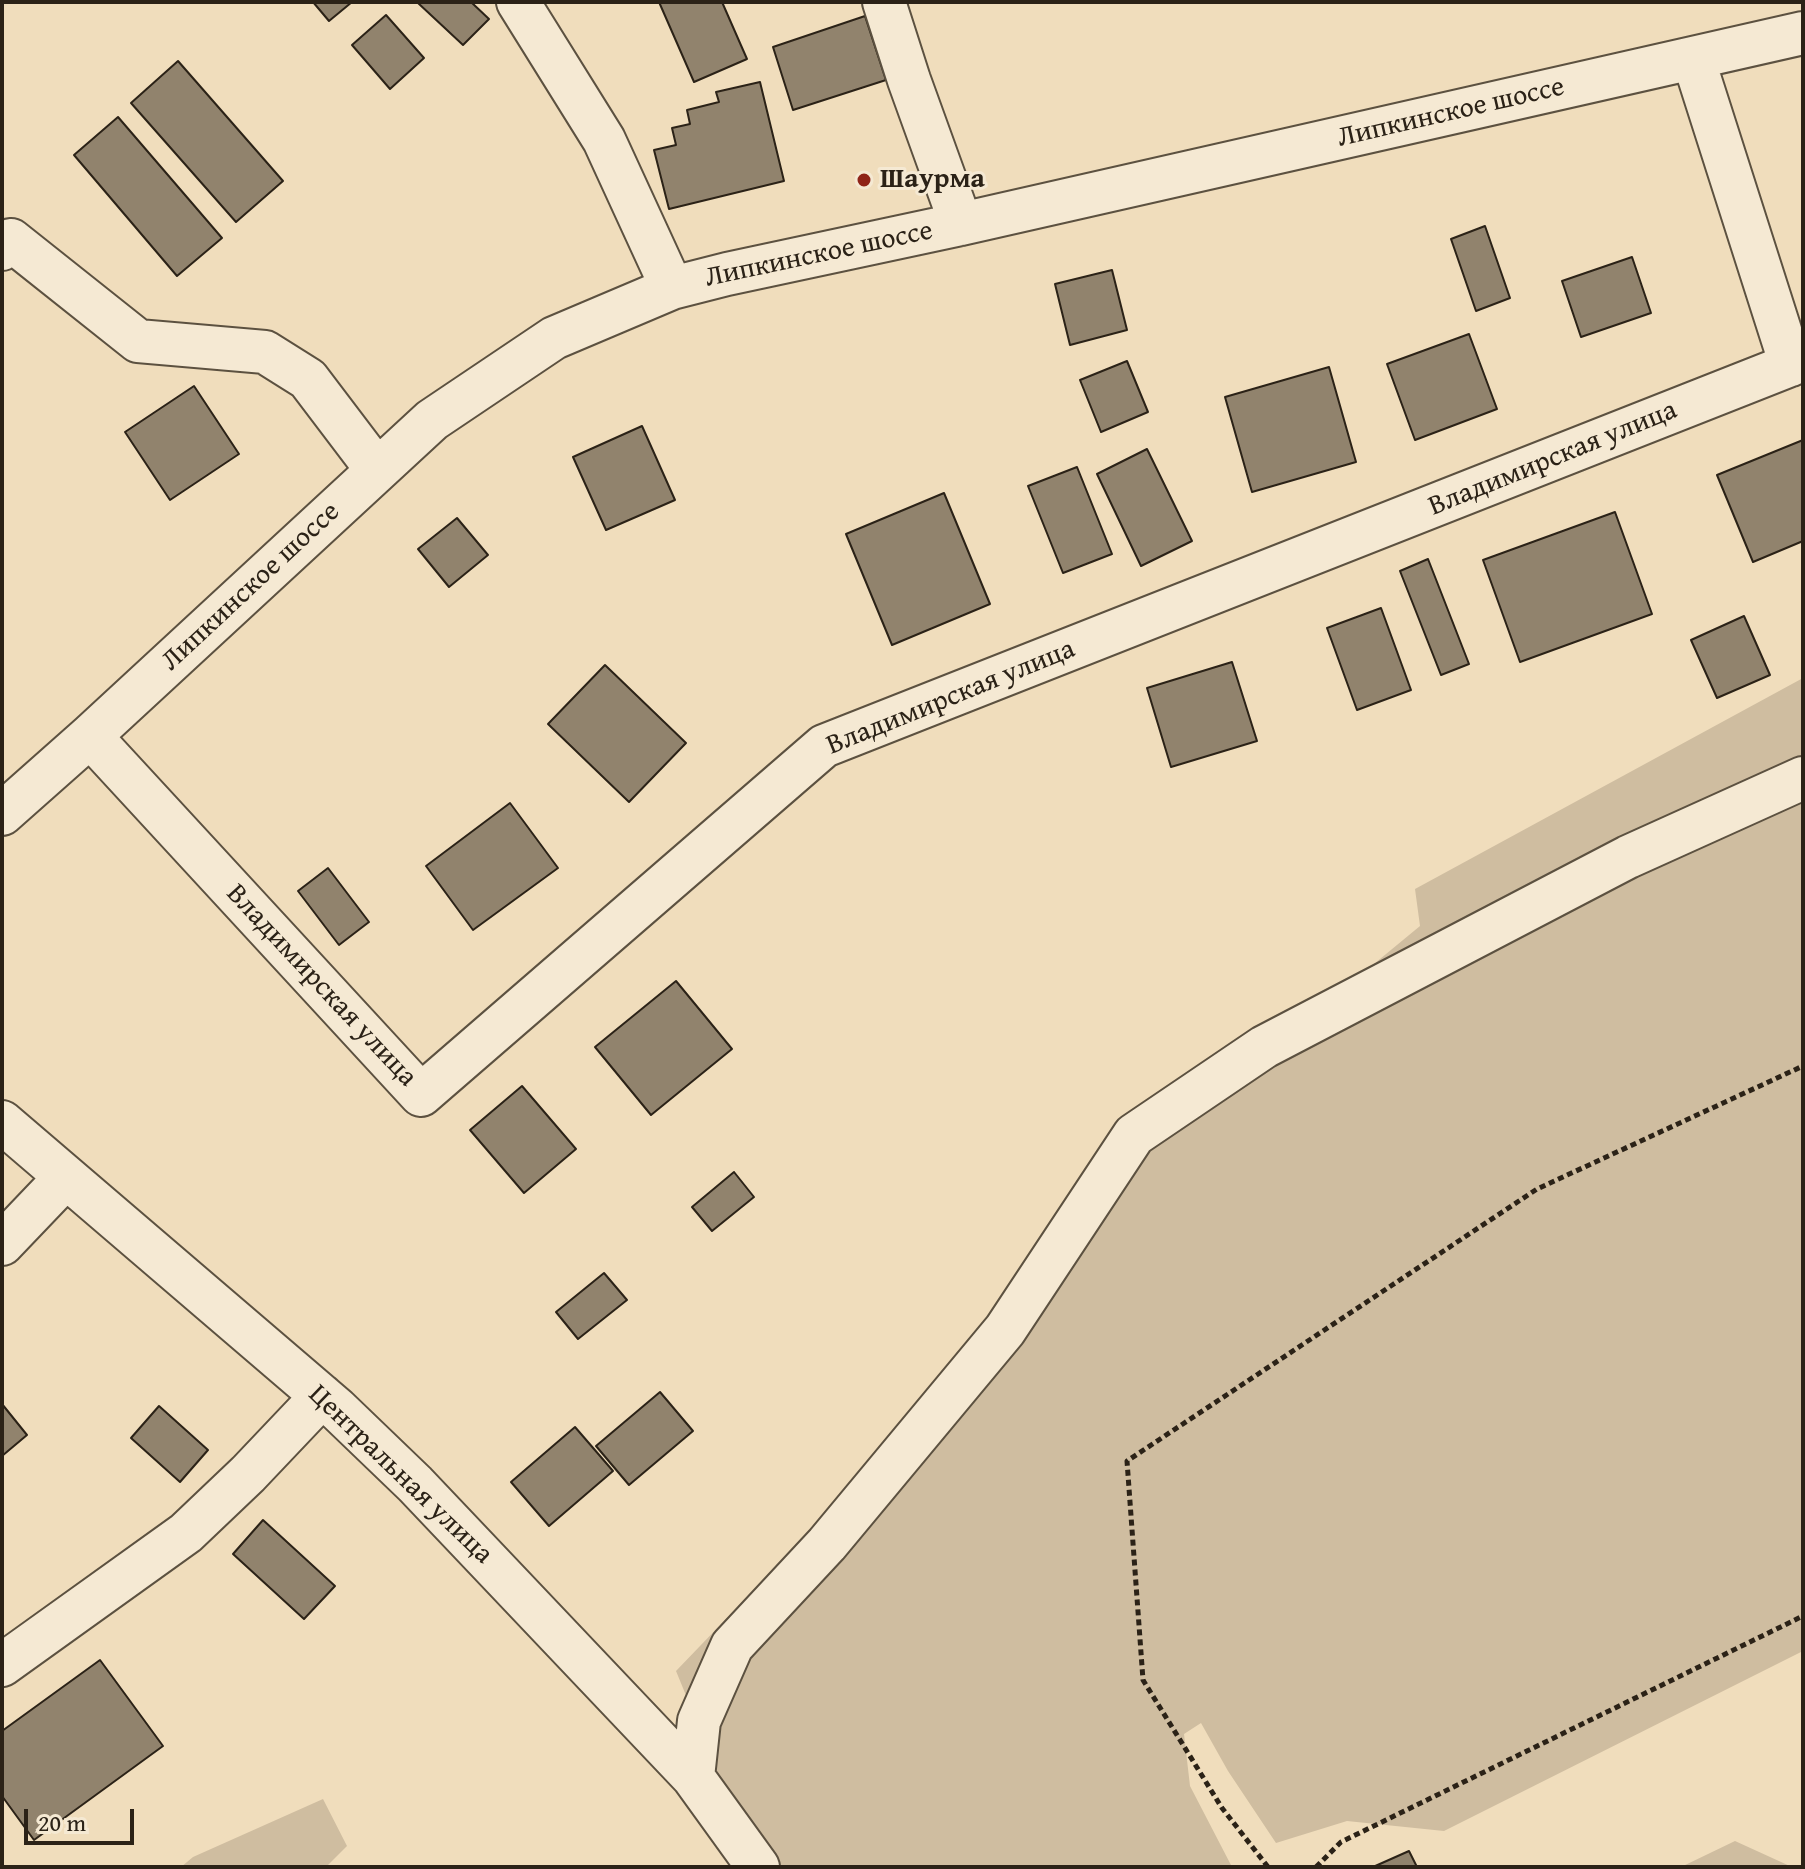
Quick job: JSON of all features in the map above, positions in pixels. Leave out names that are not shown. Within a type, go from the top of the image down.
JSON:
[{"type":"street","points":[[518,2],[604,140],[672,288]]},
{"type":"street","points":[[884,2],[961,224]]},
{"type":"street","name":"Липкинское шоссе","points":[[2,814],[432,420],[554,338],[672,288],[727,274],[1803,33]]},
{"type":"street","points":[[1693,58],[1797,363]]},
{"type":"street","points":[[2,249],[11,240],[138,341],[265,352],[308,379],[377,470]]},
{"type":"street","name":"Владимирская улица","points":[[90,736],[421,1095],[824,746],[1797,363]]},
{"type":"street","points":[[693,1777],[699,1721],[732,1646],[827,1544],[1005,1330],[1134,1135],[1264,1047],[1628,857],[1803,778]]},
{"type":"street","name":"Центральная улица","points":[[2,1122],[322,1396],[415,1484],[693,1777],[758,1867]]},
{"type":"street","points":[[2,1244],[66,1177]]},
{"type":"street","points":[[2,1665],[186,1533],[248,1474],[322,1396]]},
{"type":"path","points":[[1268,1867],[1222,1808],[1143,1680],[1127,1461],[1537,1189],[1803,1066]]},
{"type":"path","points":[[1316,1867],[1341,1842],[1803,1616]]},
{"type":"shaded area","points":[[1803,678],[1803,1651],[1444,1831],[1347,1821],[1276,1843],[1228,1771],[1201,1723],[1184,1734],[1190,1786],[1232,1867],[745,1867],[717,1771],[676,1671],[942,1394],[1097,1167],[1323,1006],[1420,926],[1415,889]]},
{"type":"shaded area","points":[[323,1799],[347,1846],[326,1867],[181,1867],[193,1857]]},
{"type":"shaded area","points":[[1735,1841],[1792,1867],[1681,1867]]},
{"type":"building","points":[[313,2],[352,2],[329,21]]},
{"type":"building","points":[[471,2],[489,19],[463,45],[418,3]]},
{"type":"building","points":[[659,2],[722,2],[747,59],[694,82]]},
{"type":"building","points":[[386,15],[424,58],[390,89],[352,45]]},
{"type":"building","points":[[865,16],[886,80],[793,110],[773,47]]},
{"type":"building","points":[[178,61],[283,181],[236,222],[131,103]]},
{"type":"building","points":[[760,82],[784,181],[669,209],[654,150],[676,145],[672,128],[690,124],[687,110],[719,102],[716,92]]},
{"type":"building","points":[[118,117],[222,238],[177,276],[74,155]]},
{"type":"building","points":[[1485,226],[1510,298],[1476,311],[1451,239]]},
{"type":"building","points":[[1632,257],[1651,313],[1581,337],[1562,281]]},
{"type":"building","points":[[1112,270],[1127,330],[1070,345],[1055,284]]},
{"type":"building","points":[[1469,334],[1497,409],[1415,440],[1387,364]]},
{"type":"building","points":[[1127,361],[1148,412],[1101,432],[1080,380]]},
{"type":"building","points":[[1329,367],[1356,462],[1252,492],[1225,397]]},
{"type":"building","points":[[194,386],[239,454],[170,500],[125,432]]},
{"type":"building","points":[[642,426],[675,500],[606,530],[573,457]]},
{"type":"building","points":[[1803,440],[1803,541],[1753,562],[1717,475]]},
{"type":"building","points":[[1147,449],[1192,541],[1141,566],[1097,474]]},
{"type":"building","points":[[1077,467],[1112,554],[1063,573],[1028,486]]},
{"type":"building","points":[[944,493],[990,604],[892,645],[846,534]]},
{"type":"building","points":[[1615,512],[1652,614],[1520,662],[1483,560]]},
{"type":"building","points":[[457,518],[488,555],[449,587],[418,549]]},
{"type":"building","points":[[1428,559],[1469,664],[1441,675],[1400,571]]},
{"type":"building","points":[[1381,608],[1411,690],[1357,710],[1327,628]]},
{"type":"building","points":[[1744,616],[1770,675],[1717,698],[1691,640]]},
{"type":"building","points":[[1232,662],[1257,741],[1171,767],[1147,688]]},
{"type":"building","points":[[605,665],[686,743],[629,802],[548,724]]},
{"type":"building","points":[[510,803],[558,868],[473,930],[426,866]]},
{"type":"building","points":[[328,868],[369,922],[339,945],[298,891]]},
{"type":"building","points":[[676,981],[732,1049],[651,1115],[595,1047]]},
{"type":"building","points":[[522,1086],[576,1149],[524,1193],[470,1130]]},
{"type":"building","points":[[734,1172],[754,1197],[712,1231],[692,1207]]},
{"type":"building","points":[[604,1273],[627,1300],[578,1339],[556,1312]]},
{"type":"building","points":[[660,1392],[693,1431],[629,1485],[596,1446]]},
{"type":"building","points":[[2,1404],[27,1435],[2,1456]]},
{"type":"building","points":[[159,1406],[208,1450],[180,1482],[131,1438]]},
{"type":"building","points":[[575,1427],[613,1471],[549,1526],[511,1482]]},
{"type":"building","points":[[263,1520],[335,1586],[304,1619],[233,1554]]},
{"type":"building","points":[[100,1660],[163,1746],[34,1840],[2,1796],[2,1731]]},
{"type":"building","points":[[1409,1851],[1417,1867],[1373,1867]]},
{"type":"place","name":"Шаурма","points":[[864,180]]}]
